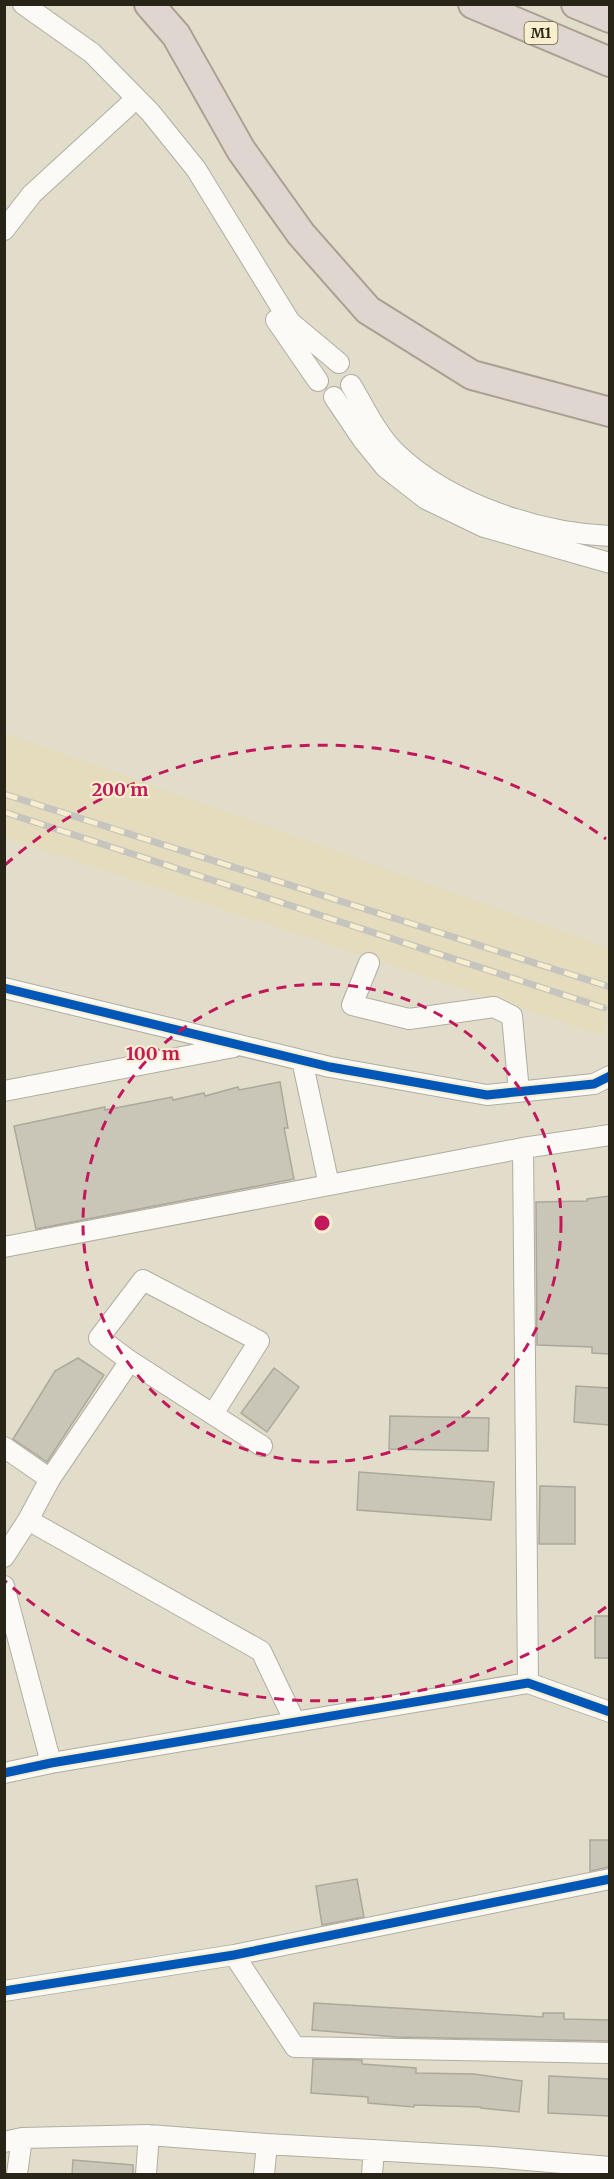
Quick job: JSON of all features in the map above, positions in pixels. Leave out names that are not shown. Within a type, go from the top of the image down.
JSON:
[{"type":"highway","points":[[149,4],[176,35],[241,150],[287,215],[368,310],[472,375],[609,412]]},
{"type":"highway","name":"M1","points":[[473,4],[609,62]]},
{"type":"highway","points":[[576,4],[609,18]]},
{"type":"street","points":[[23,4],[92,53],[150,111],[196,169],[290,322],[350,371],[351,385],[378,430],[397,454],[435,483],[491,511],[553,530],[609,536]]},
{"type":"street","points":[[52,25],[177,162],[262,300],[318,381],[320,389],[334,397],[348,391],[351,385]]},
{"type":"street","points":[[4,230],[32,194],[128,106]]},
{"type":"street","points":[[318,381],[319,373],[324,366],[339,363]]},
{"type":"street","points":[[334,397],[384,467],[426,499],[484,527],[609,563]]},
{"type":"street","points":[[369,963],[352,1005],[410,1019],[494,1007],[512,1016],[519,1092]]},
{"type":"street","points":[[4,988],[302,1060],[487,1095],[594,1084],[609,1076]]},
{"type":"street","points":[[4,1091],[243,1046]]},
{"type":"street","points":[[302,1060],[329,1185]]},
{"type":"street","points":[[4,1247],[523,1148],[609,1135]]},
{"type":"street","points":[[523,1148],[528,1683]]},
{"type":"street","points":[[213,1414],[259,1341],[143,1280],[99,1338],[130,1361],[262,1446]]},
{"type":"street","points":[[4,1557],[28,1520],[50,1479],[130,1361]]},
{"type":"street","points":[[4,1447],[50,1479]]},
{"type":"street","points":[[28,1520],[261,1651],[295,1722]]},
{"type":"street","points":[[4,1586],[51,1763]]},
{"type":"street","points":[[4,1773],[51,1763],[528,1683],[609,1712]]},
{"type":"street","points":[[4,1991],[234,1955],[609,1879]]},
{"type":"street","points":[[234,1955],[295,2047],[609,2053]]},
{"type":"street","points":[[146,2175],[149,2135]]},
{"type":"street","points":[[17,2175],[13,2140],[149,2135],[374,2150],[491,2166],[609,2167]]},
{"type":"street","points":[[264,2175],[267,2144]]},
{"type":"street","points":[[372,2175],[374,2150]]},
{"type":"shaded area","points":[[5,733],[609,948],[609,1005],[603,1035],[5,838]]},
{"type":"building","points":[[280,1082],[288,1128],[284,1128],[294,1179],[36,1229],[14,1126],[105,1107],[105,1110],[204,1093],[205,1096],[238,1087],[239,1090]]},
{"type":"building","points":[[609,1196],[609,1354],[592,1353],[592,1347],[537,1345],[536,1202],[587,1201],[587,1199]]},
{"type":"building","points":[[78,1358],[104,1375],[47,1462],[13,1439],[55,1371]]},
{"type":"building","points":[[274,1368],[299,1387],[267,1432],[241,1413]]},
{"type":"building","points":[[576,1386],[609,1388],[609,1425],[574,1422]]},
{"type":"building","points":[[390,1416],[489,1418],[488,1451],[389,1449]]},
{"type":"building","points":[[359,1472],[494,1482],[491,1520],[357,1510]]},
{"type":"building","points":[[540,1486],[575,1487],[575,1544],[539,1544]]},
{"type":"building","points":[[595,1616],[609,1616],[609,1658],[595,1658]]},
{"type":"building","points":[[590,1840],[609,1840],[609,1867],[590,1871]]},
{"type":"building","points":[[357,1879],[364,1917],[322,1925],[316,1886]]},
{"type":"building","points":[[314,2003],[543,2017],[543,2013],[564,2013],[564,2019],[609,2020],[609,2041],[396,2037],[312,2030]]},
{"type":"building","points":[[313,2059],[362,2060],[362,2064],[416,2068],[416,2073],[474,2074],[522,2081],[519,2112],[481,2107],[414,2105],[414,2107],[368,2103],[368,2097],[311,2093]]},
{"type":"building","points":[[549,2076],[609,2079],[609,2116],[548,2113]]},
{"type":"building","points":[[73,2160],[133,2165],[133,2175],[72,2175]]},
{"type":"railway","points":[[4,794],[610,987]]},
{"type":"railway","points":[[4,812],[604,1008]]},
{"type":"cycle path","points":[[4,988],[330,1067],[487,1095],[594,1084],[610,1076]]},
{"type":"cycle path","points":[[4,1773],[51,1763],[528,1683],[610,1712]]},
{"type":"cycle path","points":[[4,1991],[234,1955],[610,1879]]}]
